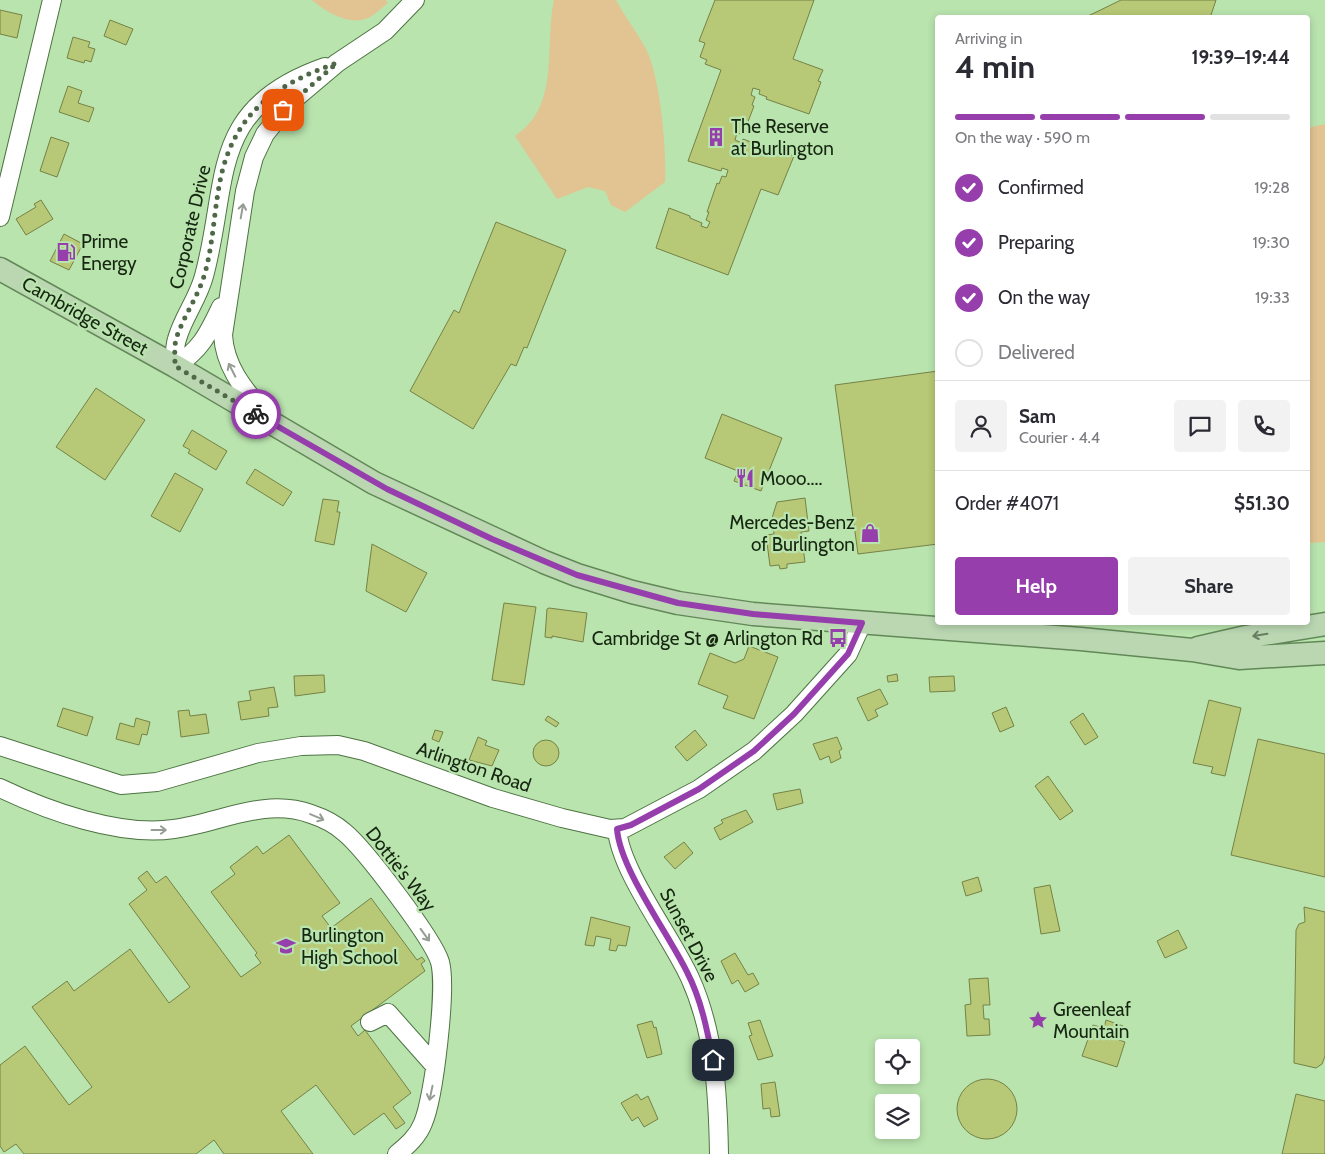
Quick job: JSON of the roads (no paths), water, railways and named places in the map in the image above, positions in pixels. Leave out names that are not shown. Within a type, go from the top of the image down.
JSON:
[{"type":"main road","name":"Cambridge Street","points":[[0,269],[175,366],[357,473],[498,542],[583,578],[653,598],[705,608],[753,614],[1192,650],[1239,658],[1298,656],[1325,652]]},
{"type":"main road","name":"Cambridge Street","points":[[1192,650],[1246,637],[1325,624]]},
{"type":"main road","points":[[1298,656],[1325,665]]},
{"type":"street","points":[[0,218],[52,0]]},
{"type":"street","name":"Corporate Drive","points":[[272,423],[234,375],[224,349],[223,326],[245,191],[258,146],[283,110],[337,63],[385,31],[415,0]]},
{"type":"street","name":"Corporate Drive","points":[[175,366],[176,341],[198,294],[206,269],[222,172],[233,142],[252,113],[279,89],[300,77],[337,63]]},
{"type":"street","name":"Corporate Drive","points":[[175,366],[189,357],[201,345],[224,301],[233,269]]},
{"type":"street","name":"Arlington Road","points":[[0,746],[111,784],[130,786],[157,782],[258,753],[308,746],[338,746],[364,751],[493,798],[588,825],[617,829],[631,825],[699,789],[754,751],[794,714],[848,654],[862,623]]},
{"type":"street","name":"Dottie's Way","points":[[0,788],[77,818],[110,826],[146,830],[176,829],[253,810],[280,808],[312,814],[344,832],[372,863],[431,943],[439,960],[442,992],[433,1085],[423,1124],[414,1139],[397,1154]]},
{"type":"street","name":"Sunset Drive","points":[[617,829],[619,845],[626,862],[687,970],[700,1003],[713,1060],[718,1109],[719,1154]]},
{"type":"street","points":[[370,1022],[388,1013],[435,1066]]},
{"type":"place","name":"The Reserve at Burlington","points":[[716,137]]},
{"type":"place","name":"Prime Energy","points":[[66,252]]},
{"type":"place","name":"Mooo....","points":[[745,478]]},
{"type":"place","name":"Mercedes-Benz of Burlington","points":[[870,533]]},
{"type":"place","name":"Cambridge St @ Arlington Rd","points":[[838,638]]},
{"type":"place","name":"Burlington High School","points":[[286,946]]},
{"type":"place","name":"Greenleaf Mountain","points":[[1038,1020]]}]
